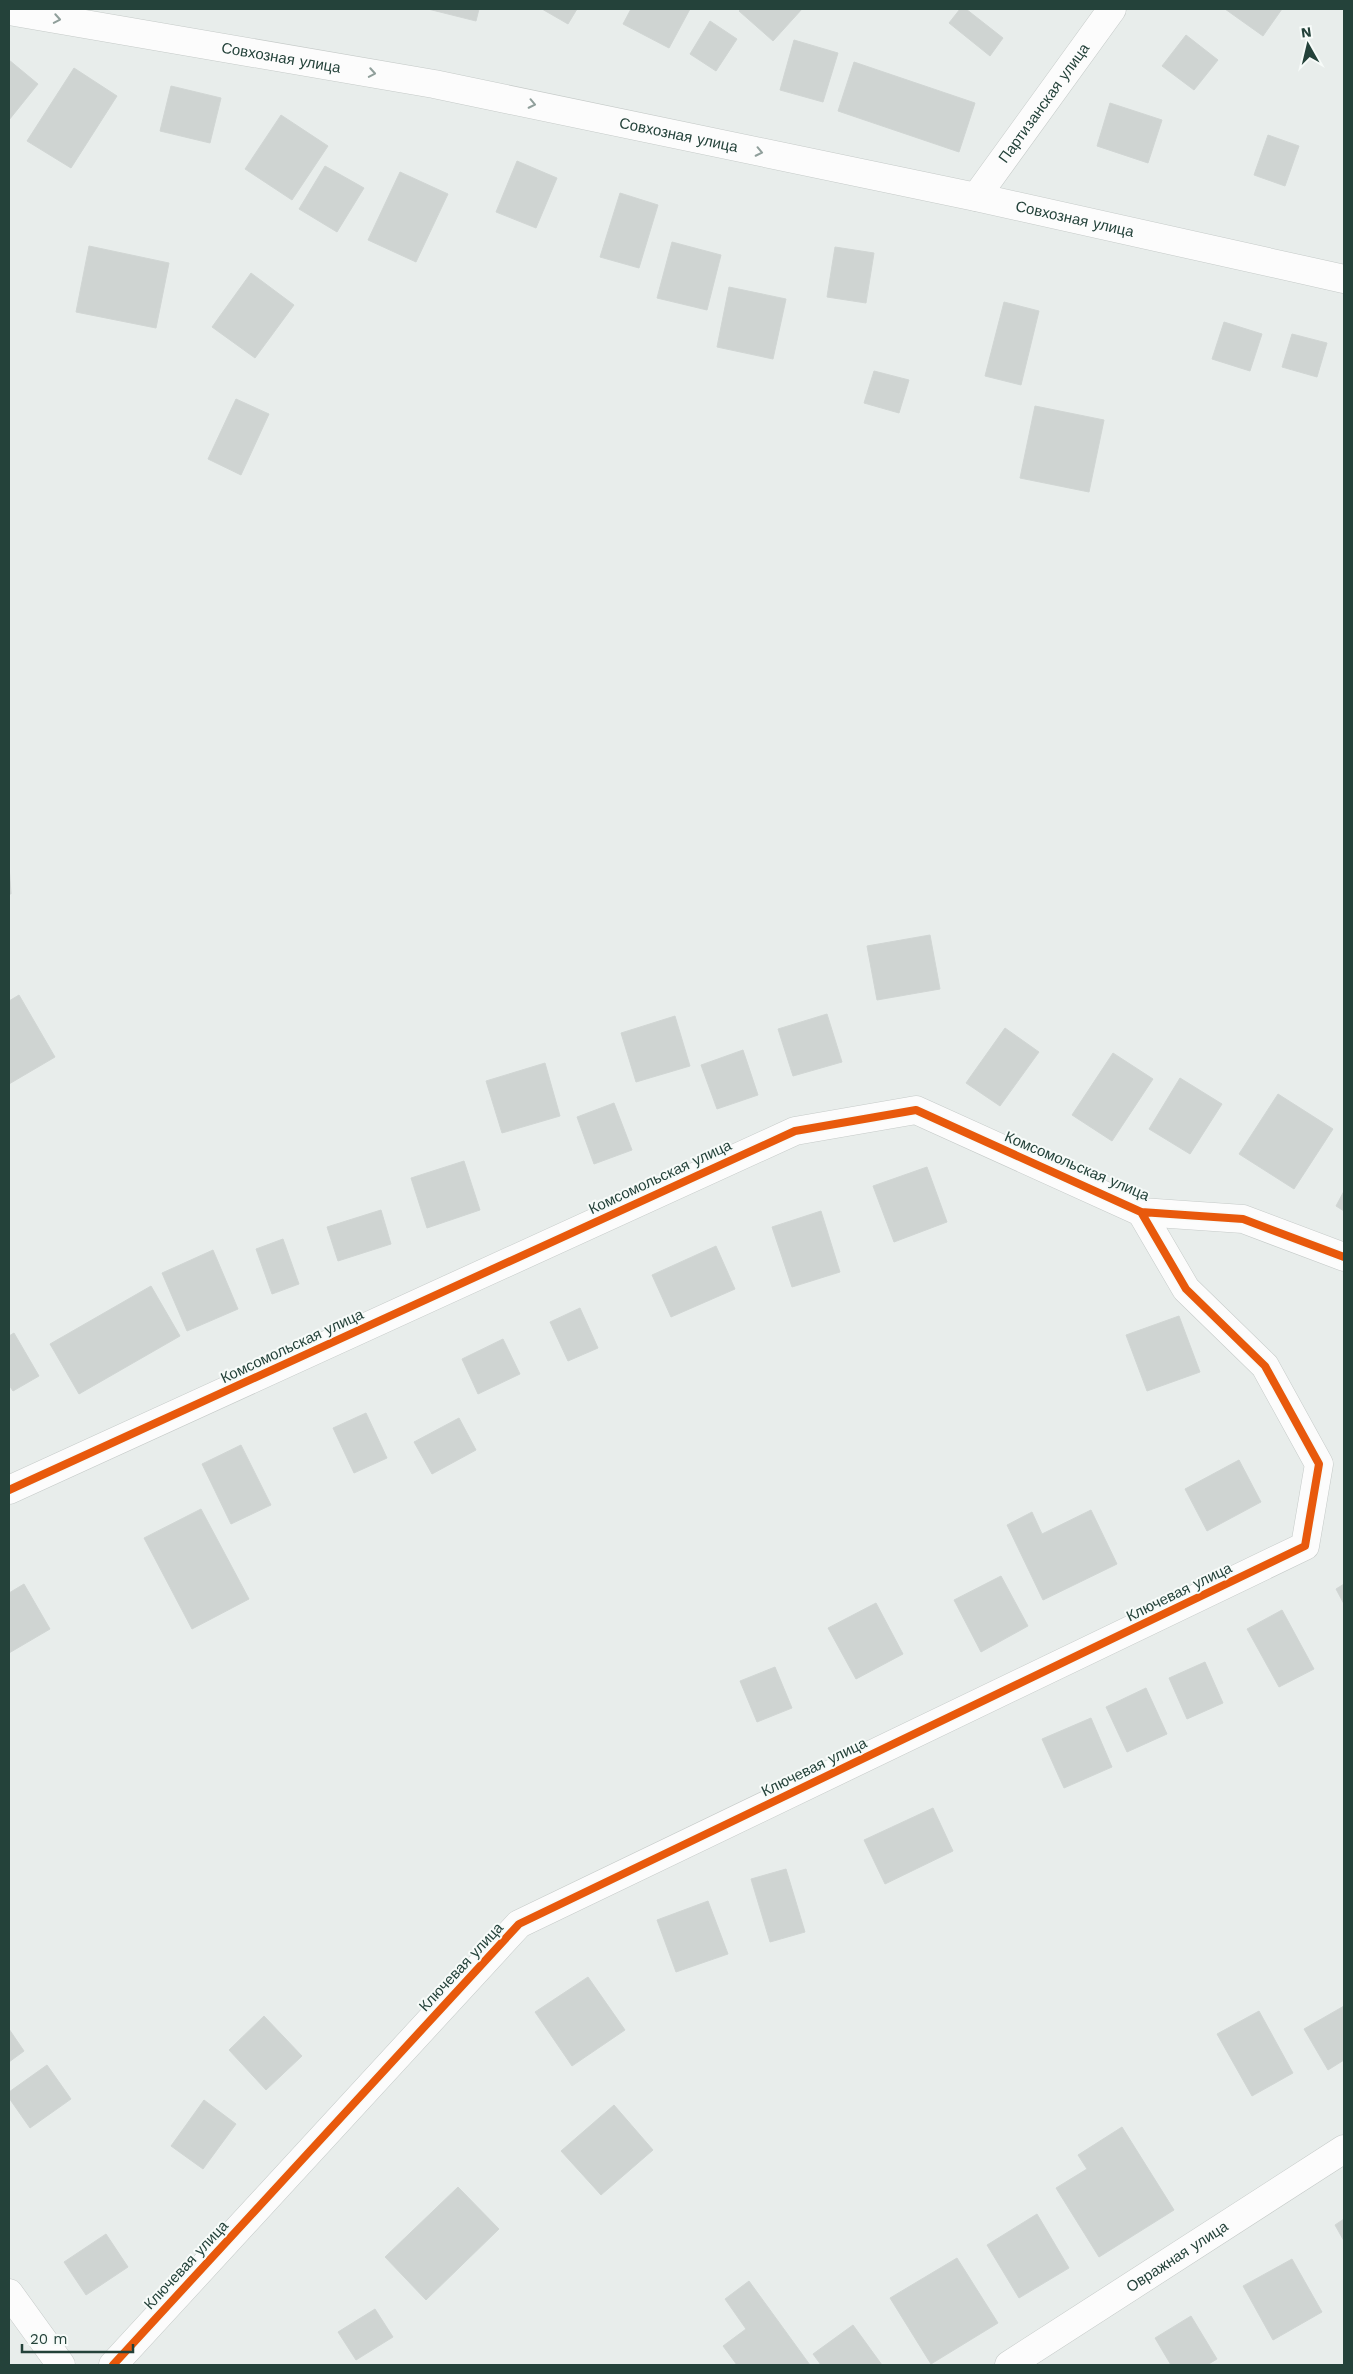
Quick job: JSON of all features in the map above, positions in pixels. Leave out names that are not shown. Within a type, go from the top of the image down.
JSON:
[{"type":"street","name":"Партизанская улица","points":[[976,197],[1112,9]]},
{"type":"street","name":"Совхозная улица","points":[[9,11],[434,84],[976,197],[1344,279]]},
{"type":"street","name":"Комсомольская улица","points":[[9,1490],[795,1131],[916,1110],[1141,1212],[1243,1219],[1344,1257]]},
{"type":"street","name":"Ключевая улица","points":[[113,2365],[519,1924],[1305,1546],[1319,1464],[1265,1366],[1186,1289],[1141,1212]]},
{"type":"street","name":"Овражная улица","points":[[1009,2365],[1344,2148]]},
{"type":"street","points":[[9,2293],[61,2365]]},
{"type":"building","points":[[428,9],[479,9],[476,21]]},
{"type":"building","points":[[542,9],[577,9],[568,24]]},
{"type":"building","points":[[631,9],[690,9],[669,48],[623,24]]},
{"type":"building","points":[[741,9],[802,9],[773,41],[739,11]]},
{"type":"building","points":[[960,9],[966,9],[1003,38],[990,56],[949,23]]},
{"type":"building","points":[[1225,9],[1282,9],[1263,36]]},
{"type":"building","points":[[710,21],[737,39],[716,71],[690,54]]},
{"type":"building","points":[[1186,35],[1218,60],[1194,90],[1162,66]]},
{"type":"building","points":[[794,40],[838,53],[823,102],[780,90]]},
{"type":"building","points":[[9,60],[38,84],[9,120]]},
{"type":"building","points":[[854,62],[975,103],[959,152],[838,111]]},
{"type":"building","points":[[74,68],[117,96],[71,168],[27,141]]},
{"type":"building","points":[[171,86],[221,98],[210,143],[160,131]]},
{"type":"building","points":[[1110,103],[1162,120],[1148,163],[1097,146]]},
{"type":"building","points":[[281,115],[328,146],[292,200],[245,169]]},
{"type":"building","points":[[1268,135],[1299,146],[1285,186],[1254,175]]},
{"type":"building","points":[[517,161],[557,178],[536,228],[496,212]]},
{"type":"building","points":[[325,166],[364,188],[337,232],[299,209]]},
{"type":"building","points":[[400,172],[448,194],[416,262],[368,240]]},
{"type":"building","points":[[620,193],[658,205],[639,268],[600,257]]},
{"type":"building","points":[[672,242],[721,255],[707,310],[657,298]]},
{"type":"building","points":[[89,246],[169,263],[156,328],[76,312]]},
{"type":"building","points":[[835,247],[874,253],[866,303],[827,297]]},
{"type":"building","points":[[251,273],[294,305],[255,358],[212,327]]},
{"type":"building","points":[[729,287],[786,299],[773,359],[717,347]]},
{"type":"building","points":[[1004,302],[1039,311],[1021,385],[985,376]]},
{"type":"building","points":[[1224,322],[1262,334],[1250,371],[1212,359]]},
{"type":"building","points":[[1292,334],[1327,343],[1317,377],[1282,367]]},
{"type":"building","points":[[874,371],[909,380],[899,413],[864,403]]},
{"type":"building","points":[[236,399],[269,414],[241,475],[208,459]]},
{"type":"building","points":[[1035,406],[1104,420],[1089,492],[1020,478]]},
{"type":"building","points":[[9,865],[11,894],[9,894]]},
{"type":"building","points":[[930,935],[940,989],[877,1000],[867,946]]},
{"type":"building","points":[[19,995],[55,1057],[9,1084],[9,1001]]},
{"type":"building","points":[[827,1014],[842,1062],[793,1076],[778,1029]]},
{"type":"building","points":[[675,1016],[690,1066],[636,1082],[621,1033]]},
{"type":"building","points":[[1005,1028],[1039,1052],[1000,1106],[966,1083]]},
{"type":"building","points":[[743,1050],[758,1095],[717,1109],[701,1065]]},
{"type":"building","points":[[1113,1053],[1153,1079],[1112,1141],[1072,1115]]},
{"type":"building","points":[[545,1063],[560,1116],[502,1133],[486,1081]]},
{"type":"building","points":[[1180,1078],[1222,1104],[1190,1154],[1149,1129]]},
{"type":"building","points":[[1278,1094],[1333,1129],[1294,1189],[1239,1154]]},
{"type":"building","points":[[614,1103],[632,1150],[594,1164],[577,1117]]},
{"type":"building","points":[[464,1161],[480,1210],[427,1228],[411,1178]]},
{"type":"building","points":[[927,1167],[947,1222],[894,1242],[873,1186]]},
{"type":"building","points":[[1344,1191],[1344,1211],[1336,1206]]},
{"type":"building","points":[[381,1210],[391,1244],[338,1261],[327,1227]]},
{"type":"building","points":[[821,1211],[840,1272],[792,1287],[772,1227]]},
{"type":"building","points":[[283,1239],[299,1284],[272,1294],[256,1249]]},
{"type":"building","points":[[716,1246],[735,1289],[671,1317],[652,1275]]},
{"type":"building","points":[[213,1250],[238,1309],[187,1331],[162,1273]]},
{"type":"building","points":[[151,1286],[180,1336],[79,1394],[50,1344]]},
{"type":"building","points":[[580,1308],[598,1348],[568,1361],[550,1322]]},
{"type":"building","points":[[1179,1316],[1200,1372],[1147,1391],[1126,1335]]},
{"type":"building","points":[[14,1333],[39,1376],[13,1391],[9,1385],[9,1336]]},
{"type":"building","points":[[503,1339],[520,1374],[478,1394],[462,1359]]},
{"type":"building","points":[[366,1413],[387,1458],[354,1473],[333,1428]]},
{"type":"building","points":[[459,1418],[476,1450],[432,1474],[414,1442]]},
{"type":"building","points":[[241,1445],[271,1505],[231,1524],[202,1464]]},
{"type":"building","points":[[1239,1460],[1261,1502],[1207,1531],[1185,1489]]},
{"type":"building","points":[[201,1509],[249,1599],[192,1629],[144,1538]]},
{"type":"building","points":[[1091,1510],[1117,1564],[1043,1600],[1007,1525],[1032,1512],[1042,1534]]},
{"type":"building","points":[[1001,1576],[1028,1626],[981,1652],[954,1600]]},
{"type":"building","points":[[24,1584],[50,1629],[9,1653],[9,1593]]},
{"type":"building","points":[[1344,1584],[1344,1604],[1336,1589]]},
{"type":"building","points":[[876,1603],[903,1654],[856,1679],[828,1628]]},
{"type":"building","points":[[1282,1610],[1314,1669],[1279,1687],[1247,1629]]},
{"type":"building","points":[[1205,1662],[1223,1703],[1187,1719],[1169,1678]]},
{"type":"building","points":[[775,1667],[792,1708],[757,1722],[740,1681]]},
{"type":"building","points":[[1146,1688],[1167,1734],[1127,1752],[1106,1707]]},
{"type":"building","points":[[1091,1718],[1112,1767],[1064,1788],[1042,1739]]},
{"type":"building","points":[[933,1808],[953,1851],[885,1884],[864,1840]]},
{"type":"building","points":[[786,1869],[805,1932],[770,1942],[751,1879]]},
{"type":"building","points":[[708,1901],[728,1954],[676,1972],[657,1920]]},
{"type":"building","points":[[588,1977],[625,2030],[572,2066],[535,2012]]},
{"type":"building","points":[[1344,2006],[1344,2060],[1328,2070],[1304,2029]]},
{"type":"building","points":[[1259,2011],[1293,2073],[1252,2096],[1217,2034]]},
{"type":"building","points":[[264,2016],[302,2056],[266,2090],[229,2050]]},
{"type":"building","points":[[9,2029],[24,2051],[9,2062]]},
{"type":"building","points":[[47,2065],[71,2099],[30,2128],[9,2098],[9,2092]]},
{"type":"building","points":[[204,2100],[236,2124],[203,2169],[171,2146]]},
{"type":"building","points":[[614,2105],[653,2150],[601,2195],[561,2151]]},
{"type":"building","points":[[1122,2127],[1174,2210],[1099,2257],[1056,2188],[1087,2169],[1078,2155]]},
{"type":"building","points":[[458,2187],[499,2229],[426,2300],[385,2257]]},
{"type":"building","points":[[1037,2214],[1069,2268],[1019,2298],[987,2245]]},
{"type":"building","points":[[1344,2219],[1344,2241],[1335,2225]]},
{"type":"building","points":[[106,2234],[128,2267],[86,2295],[64,2262]]},
{"type":"building","points":[[957,2258],[998,2323],[931,2364],[890,2298]]},
{"type":"building","points":[[1292,2259],[1322,2312],[1273,2340],[1243,2286]]},
{"type":"building","points":[[749,2281],[810,2365],[737,2365],[723,2346],[746,2329],[725,2299]]},
{"type":"building","points":[[375,2309],[393,2337],[356,2360],[338,2332]]},
{"type":"building","points":[[1191,2316],[1217,2359],[1207,2365],[1171,2365],[1155,2338]]},
{"type":"building","points":[[853,2325],[882,2365],[821,2365],[813,2354]]},
{"type":"cycle path","points":[[9,1490],[795,1131],[916,1110],[1141,1212],[1243,1219],[1344,1257]]},
{"type":"cycle path","points":[[113,2365],[519,1924],[1305,1546],[1319,1464],[1265,1366],[1186,1289],[1141,1212]]}]
